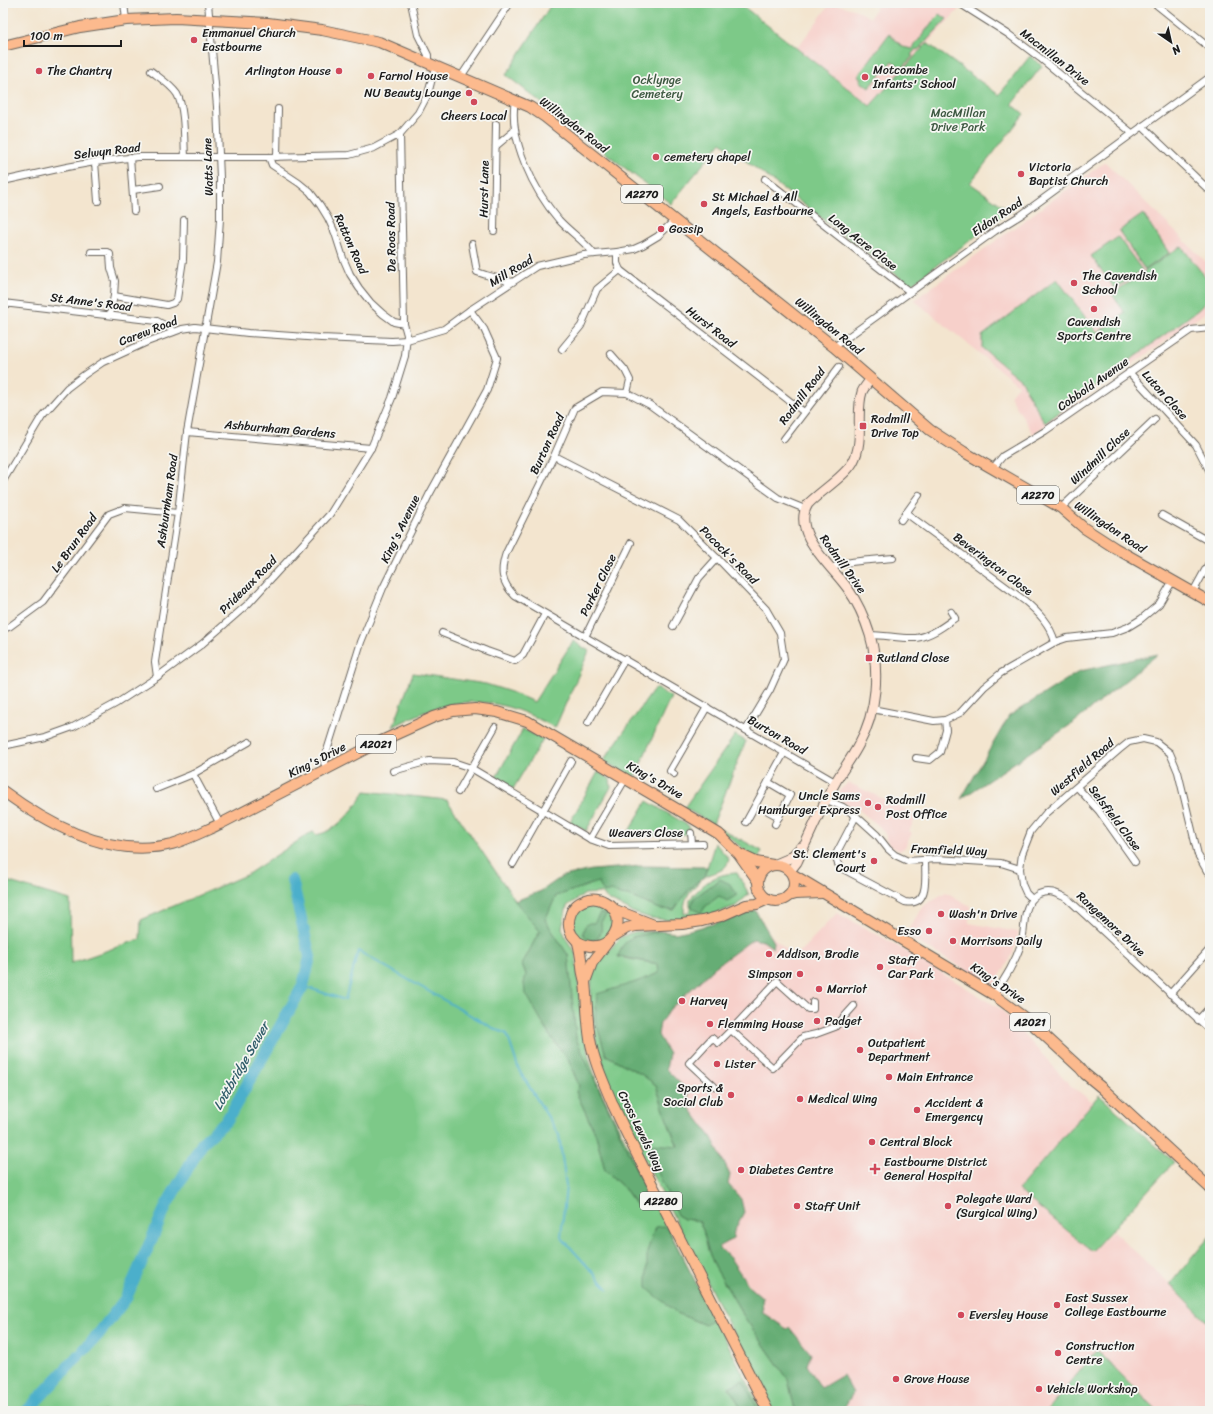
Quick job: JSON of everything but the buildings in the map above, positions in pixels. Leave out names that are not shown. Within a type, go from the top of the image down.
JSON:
[{"type":"main road","name":"A2270","points":[[3,46],[80,26],[126,20],[176,18],[261,23],[322,30],[379,42],[431,65]]},
{"type":"main road","name":"Willingdon Road","points":[[431,65],[530,106],[834,347],[930,430],[964,452],[1061,508],[1084,528],[1115,548],[1172,582],[1210,602]]},
{"type":"main road","name":"King's Drive","points":[[3,790],[46,820],[91,840],[131,847],[171,844],[189,838],[220,824],[417,724],[453,711],[475,709],[498,712],[527,721],[710,828],[719,834],[739,854],[758,883]]},
{"type":"main road","name":"King's Drive","points":[[739,854],[756,862],[774,865]]},
{"type":"main road","points":[[746,905],[752,896],[761,873],[764,869],[774,865],[782,866],[791,873],[794,884],[788,896]]},
{"type":"main road","name":"A2021","points":[[791,873],[822,893]]},
{"type":"main road","points":[[758,883],[759,890],[768,899],[779,900],[795,894],[822,893]]},
{"type":"main road","name":"King's Drive","points":[[822,893],[924,952],[994,995],[1029,1021],[1210,1188]]},
{"type":"main road","name":"Cross Levels Way","points":[[585,982],[592,963],[611,939],[618,922],[613,909],[600,899],[592,898],[584,900],[577,905],[569,919],[571,932],[578,942],[585,982],[587,1020],[592,1049],[600,1075],[626,1133],[768,1411]]},
{"type":"main road","name":"Cross Levels Way","points":[[578,942],[585,946],[601,946],[627,928],[702,921],[721,916],[746,905],[757,904],[768,899]]},
{"type":"main road","name":"Cross Levels Way","points":[[613,909],[657,926]]},
{"type":"street","points":[[124,3],[126,20]]},
{"type":"street","name":"Watts Lane","points":[[205,329],[217,262],[220,219],[208,3]]},
{"type":"street","points":[[217,157],[349,155],[374,148],[400,134],[418,113],[428,94],[431,65],[428,55],[418,35],[410,3]]},
{"type":"street","points":[[460,78],[510,3]]},
{"type":"street","name":"Macmillan Drive","points":[[959,3],[1008,34],[1040,58],[1132,133]]},
{"type":"street","points":[[1154,3],[1210,48]]},
{"type":"street","points":[[151,71],[166,82],[177,95],[182,112],[185,157]]},
{"type":"street","name":"Eldon Road","points":[[834,347],[995,231],[1026,211],[1210,77]]},
{"type":"street","points":[[515,100],[513,117],[515,130],[526,166],[535,186],[546,204],[560,222],[594,254]]},
{"type":"street","points":[[277,157],[278,109]]},
{"type":"street","name":"Hurst Lane","points":[[494,232],[496,124]]},
{"type":"street","points":[[1142,126],[1210,191]]},
{"type":"street","name":"Hurst Lane","points":[[496,146],[515,130]]},
{"type":"street","name":"De Roos Road","points":[[400,134],[404,324],[407,340]]},
{"type":"street","points":[[130,157],[134,211]]},
{"type":"street","name":"Selwyn Road","points":[[3,181],[95,162],[130,157],[217,157]]},
{"type":"street","name":"Ratton Road","points":[[269,157],[272,165],[310,192],[320,205],[335,233],[350,274],[371,303],[394,322],[404,324]]},
{"type":"street","points":[[95,162],[98,202]]},
{"type":"street","name":"Long Acre Close","points":[[764,179],[910,292]]},
{"type":"street","points":[[133,190],[160,186]]},
{"type":"street","points":[[114,296],[168,305],[176,300],[183,260],[184,220]]},
{"type":"street","name":"Mill Road","points":[[407,340],[444,329],[537,266],[594,254],[634,249],[658,236],[675,220]]},
{"type":"street","points":[[472,244],[478,272],[512,282]]},
{"type":"street","points":[[92,252],[108,252],[110,254],[111,268],[115,281],[114,296],[110,314]]},
{"type":"street","points":[[562,349],[581,326],[599,286],[620,270],[617,263],[617,252]]},
{"type":"street","name":"Hurst Road","points":[[620,270],[804,412]]},
{"type":"street","name":"St Anne's Road","points":[[3,303],[110,314],[157,321],[164,323],[173,332]]},
{"type":"street","name":"King's Avenue","points":[[326,769],[324,763],[325,757],[361,642],[383,588],[429,495],[487,390],[497,358],[484,329],[470,310]]},
{"type":"street","name":"Carew Road","points":[[3,481],[42,416],[68,388],[103,362],[173,332],[189,328],[321,338],[386,341],[407,340]]},
{"type":"street","name":"Cobbold Avenue","points":[[993,468],[1003,456],[1045,431],[1191,330],[1210,328]]},
{"type":"street","name":"Ashburnham Road","points":[[157,677],[155,662],[178,513],[187,432],[205,329]]},
{"type":"street","name":"Prideaux Road","points":[[3,746],[45,737],[73,727],[117,704],[202,644],[248,604],[330,514],[371,448],[392,398],[405,356],[407,340]]},
{"type":"street","points":[[611,354],[625,370],[630,380],[627,393]]},
{"type":"street","name":"Rodmill Road","points":[[784,439],[838,367]]},
{"type":"street","name":"Luton Close","points":[[1129,372],[1196,446],[1210,472]]},
{"type":"street","points":[[805,509],[815,497],[848,469],[853,462],[859,443],[862,392],[872,379]]},
{"type":"street","name":"Burton Road","points":[[805,509],[778,498],[650,405],[627,393],[602,392],[575,408],[554,456],[506,553],[502,571],[507,588],[515,596],[835,782]]},
{"type":"street","name":"Windmill Close","points":[[1061,508],[1155,419]]},
{"type":"street","name":"Ashburnham Gardens","points":[[187,432],[371,448]]},
{"type":"street","name":"Pocock's Road","points":[[554,456],[679,520],[766,609],[780,632],[784,660],[770,690],[746,730]]},
{"type":"street","points":[[901,520],[919,495]]},
{"type":"street","name":"Le Brun Road","points":[[3,629],[9,627],[42,602],[109,514],[126,508],[178,513]]},
{"type":"street","name":"Rodmill Drive","points":[[791,873],[835,782],[860,744],[867,728],[872,709],[876,678],[875,656],[870,635],[864,620],[853,597],[832,568],[821,557],[808,536],[804,518],[805,509]]},
{"type":"street","name":"Beverington Close","points":[[906,513],[1030,606],[1046,622],[1055,642]]},
{"type":"street","points":[[1162,515],[1210,542]]},
{"type":"street","name":"Parker Close","points":[[585,637],[631,543]]},
{"type":"street","points":[[673,626],[699,578],[717,558]]},
{"type":"street","points":[[832,568],[871,560],[893,558]]},
{"type":"street","points":[[1193,592],[1210,560]]},
{"type":"street","points":[[872,709],[934,721],[945,720],[960,713],[984,687],[1001,673],[1055,642],[1068,638],[1112,633],[1128,627],[1152,611],[1159,604],[1172,582]]},
{"type":"street","points":[[870,635],[916,638],[942,627],[955,618],[951,612]]},
{"type":"street","points":[[442,633],[498,656],[515,661],[523,655],[545,614]]},
{"type":"street","points":[[588,723],[625,660]]},
{"type":"street","points":[[674,774],[670,771],[707,707]]},
{"type":"street","points":[[916,758],[930,760],[940,752],[946,730],[945,720]]},
{"type":"street","points":[[458,792],[495,727]]},
{"type":"street","name":"Westfield Road","points":[[1032,900],[1026,893],[1022,884],[1020,869],[1022,854],[1031,831],[1046,813],[1129,742],[1143,739],[1156,742],[1170,753],[1178,772],[1198,855],[1210,874]]},
{"type":"street","points":[[156,789],[193,774],[249,742]]},
{"type":"street","points":[[746,822],[784,752]]},
{"type":"street","name":"Weavers Close","points":[[393,771],[429,761],[453,762],[471,768],[590,839],[609,846],[692,843],[703,844]]},
{"type":"street","points":[[513,864],[571,761]]},
{"type":"street","points":[[193,774],[220,824]]},
{"type":"street","name":"Weavers Close","points":[[590,839],[626,778]]},
{"type":"street","points":[[768,782],[791,794],[775,824]]},
{"type":"street","name":"Selsfield Close","points":[[1077,787],[1099,811],[1135,862]]},
{"type":"street","name":"Framfield Way","points":[[827,800],[843,807],[856,816],[873,831],[888,849],[895,855],[908,861],[936,859],[1001,863],[1020,869]]},
{"type":"street","points":[[768,811],[778,817]]},
{"type":"street","points":[[856,816],[835,856],[838,864],[843,869],[905,902],[912,903],[916,902],[923,895],[925,860]]},
{"type":"street","points":[[691,833],[692,843]]},
{"type":"street","name":"Rodmill Drive","points":[[774,865],[790,858],[806,842]]},
{"type":"street","name":"Rangemore Drive","points":[[1032,900],[1042,893],[1047,892],[1057,893],[1068,899],[1210,1030]]},
{"type":"street","points":[[994,995],[1009,973],[1017,956],[1022,940],[1026,910],[1032,900]]},
{"type":"street","points":[[1170,994],[1210,949]]},
{"type":"street","points":[[714,1086],[688,1063],[712,1038],[718,1043],[777,980],[808,1009],[813,1009],[812,1002]]},
{"type":"street","points":[[731,1030],[773,1068],[803,1037],[835,1027],[854,1006]]},
{"type":"street","points":[[1198,1020],[1210,1008]]},
{"type":"shaded area","name":"Motcombe Infants' School","points":[[831,3],[857,10],[870,18],[879,3],[951,3],[960,8],[870,106],[797,48]]},
{"type":"shaded area","name":"The Cavendish School","points":[[1105,162],[1210,266],[1210,307],[1202,315],[1033,434],[1010,396],[1018,385],[914,300]]},
{"type":"shaded area","points":[[848,783],[917,815],[909,831],[912,833],[905,847],[900,851],[889,845],[886,835],[879,826],[858,809],[839,799],[838,797],[841,789]]},
{"type":"shaded area","points":[[946,892],[970,906],[969,923],[1018,932],[1016,944],[1011,957],[996,983],[990,984],[905,935],[923,906]]},
{"type":"shaded area","name":"Eastbourne District General Hospital","points":[[837,913],[889,941],[1001,1009],[1071,1086],[1093,1102],[1018,1190],[1092,1251],[1113,1231],[1170,1284],[1210,1325],[1210,1411],[1157,1411],[1098,1351],[1047,1411],[829,1411],[719,1259],[639,1036],[752,928],[765,930],[795,957]]},
{"type":"green space","name":"Ocklynge Cemetery","points":[[552,3],[739,3],[870,106],[927,43],[999,95],[1030,56],[1042,66],[1012,104],[1024,114],[970,183],[1010,211],[910,285],[721,142],[671,204],[506,75]]},
{"type":"green space","points":[[940,14],[947,19],[918,50],[916,49],[911,55],[913,56],[902,68],[892,61],[869,88],[860,81],[862,78],[858,76],[889,34],[903,47],[912,49]]},
{"type":"green space","points":[[1143,214],[1169,253],[1145,270],[1119,231]]},
{"type":"green space","points":[[1118,237],[1142,270],[1115,289],[1091,256]]},
{"type":"green space","points":[[1181,246],[1210,283],[1210,298],[1198,310],[1045,423],[1027,392],[1023,382],[982,348],[982,336],[1057,279],[1097,333],[1125,313],[1112,294]]},
{"type":"green space","points":[[573,641],[589,651],[555,728],[513,708],[474,702],[435,708],[393,727],[413,673],[486,684],[511,692],[534,702]]},
{"type":"green space","points":[[1158,654],[1076,721],[961,799],[1009,716],[1080,671]]},
{"type":"green space","points":[[655,688],[671,697],[634,778],[604,761]]},
{"type":"green space","points":[[523,729],[543,739],[513,789],[495,779]]},
{"type":"green space","points":[[735,735],[746,741],[713,824],[684,808]]},
{"type":"green space","points":[[598,772],[610,779],[611,787],[586,831],[570,822]]},
{"type":"green space","points":[[365,791],[447,800],[515,900],[540,931],[522,964],[550,1036],[568,1059],[579,1086],[576,1092],[596,1135],[605,1170],[625,1189],[639,1209],[645,1188],[576,1039],[568,955],[545,920],[556,896],[598,882],[620,895],[629,896],[660,909],[674,910],[694,884],[704,877],[715,843],[729,859],[725,867],[703,878],[691,890],[686,900],[684,914],[690,912],[690,899],[710,880],[722,875],[737,873],[749,894],[736,906],[708,916],[682,920],[667,920],[650,918],[632,912],[608,899],[601,893],[585,894],[567,906],[562,928],[567,940],[576,954],[581,1013],[589,1059],[599,1087],[690,1272],[669,1231],[677,1313],[705,1325],[714,1317],[762,1411],[759,1411],[743,1380],[729,1387],[743,1411],[3,1411],[3,880],[70,900],[71,963],[140,939],[141,920],[248,874],[310,833],[314,832],[316,835],[334,828],[349,814]]},
{"type":"green space","points":[[647,801],[689,826],[689,834],[626,836]]},
{"type":"green space","points":[[720,828],[740,841],[740,839],[762,851],[758,859],[753,857],[719,829]]},
{"type":"green space","points":[[641,866],[707,867],[704,877],[694,884],[674,910],[660,909],[629,896],[620,895],[612,891],[604,893],[598,882],[556,896],[545,920],[568,955],[576,1039],[645,1188],[640,1209],[625,1189],[605,1170],[596,1135],[576,1092],[579,1086],[568,1059],[550,1036],[525,992],[524,983],[526,974],[522,964],[540,931],[515,901],[541,891],[563,876],[592,870]]},
{"type":"green space","points":[[720,879],[730,884],[737,895],[727,901],[719,896],[706,906],[701,913],[691,907],[694,898]]},
{"type":"green space","points":[[590,904],[599,905],[607,909],[612,917],[613,928],[607,938],[589,944],[576,935],[573,921],[581,909]]},
{"type":"green space","points":[[755,910],[774,942],[773,948],[763,941],[753,939],[715,967],[670,1009],[660,1023],[658,1035],[669,1054],[666,1069],[688,1091],[689,1107],[712,1138],[730,1175],[728,1184],[741,1199],[744,1212],[734,1231],[733,1239],[719,1247],[730,1258],[749,1286],[762,1297],[763,1313],[787,1329],[789,1327],[811,1354],[807,1365],[821,1388],[843,1375],[853,1393],[842,1411],[797,1411],[794,1406],[788,1379],[745,1318],[715,1267],[699,1221],[684,1219],[677,1215],[649,1153],[651,1144],[678,1146],[667,1120],[656,1085],[641,1074],[606,1055],[595,1019],[597,994],[659,973],[658,964],[618,956],[623,945],[632,937],[660,931],[675,933],[690,930],[735,918]]},
{"type":"green space","points":[[600,913],[606,915],[601,922],[601,932],[599,937],[594,940],[589,940],[583,934],[584,929],[587,924],[594,923]]},
{"type":"green space","points":[[660,931],[632,937],[618,957],[658,964],[659,973],[636,982],[595,1019],[606,1055],[641,1074],[656,1085],[667,1120],[678,1147],[666,1145],[677,1215],[684,1219],[699,1221],[715,1267],[745,1318],[788,1379],[794,1406],[797,1411],[773,1411],[626,1123],[608,1082],[598,1052],[590,1003],[592,975],[599,961],[621,937],[634,932]]},
{"type":"green space","points":[[1099,1095],[1174,1162],[1092,1251],[1018,1190]]},
{"type":"green space","points":[[664,1226],[669,1231],[714,1317],[705,1325],[677,1313],[647,1288],[647,1252],[655,1227]]},
{"type":"green space","points":[[1210,1236],[1210,1325],[1170,1284]]},
{"type":"green space","points":[[1097,1350],[1157,1411],[1047,1411]]},
{"type":"green space","points":[[743,1380],[759,1411],[743,1411],[729,1387]]},
{"type":"waterway","name":"Lottbridge Sewer","points":[[84,1350],[97,1336],[126,1298],[167,1204],[203,1142],[227,1120],[303,986],[310,957],[292,880]]},
{"type":"waterway","points":[[303,986],[345,1000],[358,951],[493,1028],[507,1034],[519,1070],[559,1135],[566,1186],[561,1237],[608,1289]]},
{"type":"waterway","name":"Lottbridge Sewer","points":[[27,1411],[78,1356]]},
{"type":"place","name":"Emmanuel Church Eastbourne","points":[[194,40]]},
{"type":"place","name":"The Chantry","points":[[39,71]]},
{"type":"place","name":"Arlington House","points":[[339,71]]},
{"type":"place","name":"Farnol House","points":[[371,76]]},
{"type":"place","name":"Motcombe Infants' School","points":[[865,77]]},
{"type":"place","name":"NU Beauty Lounge","points":[[469,93]]},
{"type":"place","name":"Cheers Local","points":[[474,102]]},
{"type":"place","name":"cemetery chapel","points":[[656,157]]},
{"type":"place","name":"Victoria Baptist Church","points":[[1021,174]]},
{"type":"place","name":"St Michael & All Angels, Eastbourne","points":[[704,204]]},
{"type":"place","name":"Gossip","points":[[661,229]]},
{"type":"place","name":"The Cavendish School","points":[[1074,283]]},
{"type":"place","name":"Cavendish Sports Centre","points":[[1094,309]]},
{"type":"place","name":"Rodmill Drive Top","points":[[863,426]]},
{"type":"place","name":"Rutland Close","points":[[869,658]]},
{"type":"place","name":"Uncle Sams Hamburger Express","points":[[868,803]]},
{"type":"place","name":"Rodmill Post Office","points":[[878,807]]},
{"type":"place","name":"St. Clement's Court","points":[[874,861]]},
{"type":"place","name":"Wash'n Drive","points":[[941,914]]},
{"type":"place","name":"Esso","points":[[929,931]]},
{"type":"place","name":"Morrisons Daily","points":[[953,941]]},
{"type":"place","name":"Addison, Brodie","points":[[769,954]]},
{"type":"place","name":"Staff Car Park","points":[[880,967]]},
{"type":"place","name":"Simpson","points":[[800,974]]},
{"type":"place","name":"Marriot","points":[[819,989]]},
{"type":"place","name":"Harvey","points":[[682,1001]]},
{"type":"place","name":"Padget","points":[[817,1021]]},
{"type":"place","name":"Flemming House","points":[[710,1024]]},
{"type":"place","name":"Outpatient Department","points":[[860,1050]]},
{"type":"place","name":"Lister","points":[[717,1064]]},
{"type":"place","name":"Main Entrance","points":[[889,1077]]},
{"type":"place","name":"Sports & Social Club","points":[[731,1095]]},
{"type":"place","name":"Medical Wing","points":[[800,1099]]},
{"type":"place","name":"Accident & Emergency","points":[[917,1110]]},
{"type":"place","name":"Central Block","points":[[872,1142]]},
{"type":"place","name":"Eastbourne District General Hospital","points":[[875,1169]]},
{"type":"place","name":"Diabetes Centre","points":[[741,1170]]},
{"type":"place","name":"Staff Unit","points":[[797,1206]]},
{"type":"place","name":"Polegate Ward (Surgical Wing)","points":[[948,1206]]},
{"type":"place","name":"East Sussex College Eastbourne","points":[[1057,1305]]},
{"type":"place","name":"Eversley House","points":[[961,1315]]},
{"type":"place","name":"Construction Centre","points":[[1058,1353]]},
{"type":"place","name":"Grove House","points":[[896,1379]]},
{"type":"place","name":"Vehicle Workshop","points":[[1039,1389]]},
{"type":"park label","name":"MacMillan Drive Park","points":[[958,120]]}]
